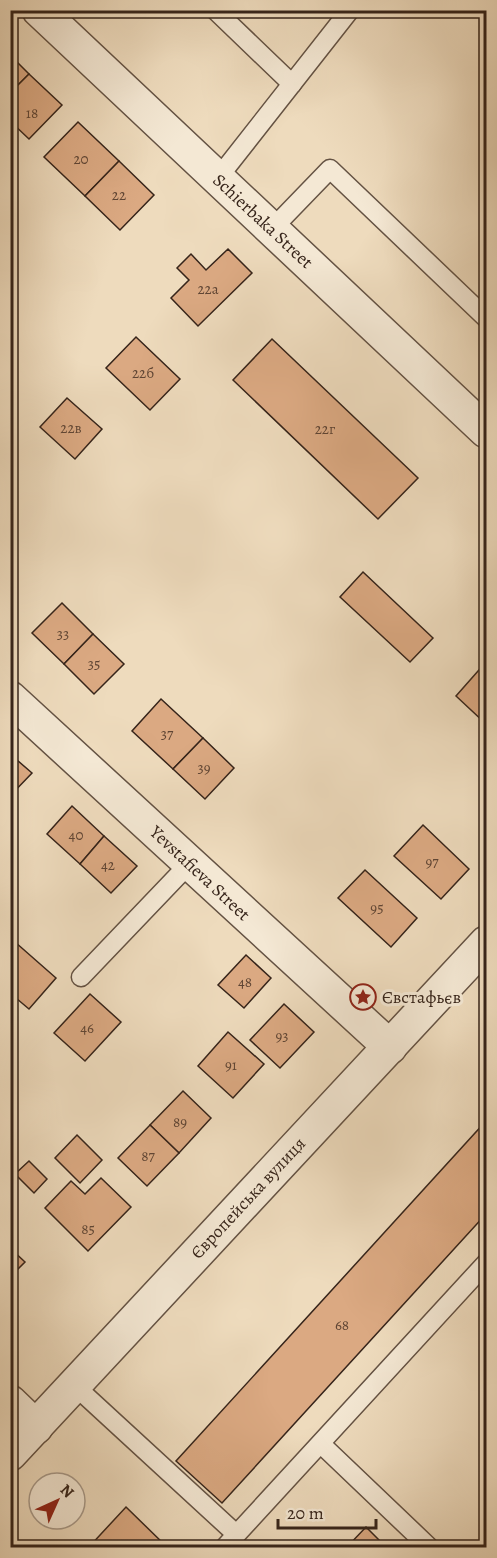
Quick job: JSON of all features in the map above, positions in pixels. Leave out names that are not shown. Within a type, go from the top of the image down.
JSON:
[{"type":"street","name":"Schierbaka Street","points":[[39,10],[486,431]]},
{"type":"street","name":"Yevstafieva Street","points":[[10,698],[390,1047]]},
{"type":"street","name":"Європейська вулиця","points":[[10,1454],[486,943]]},
{"type":"street","points":[[10,1402],[36,1426]]},
{"type":"lane","points":[[215,10],[292,84]]},
{"type":"lane","points":[[218,178],[292,84],[340,14]]},
{"type":"lane","points":[[272,230],[330,169],[486,318]]},
{"type":"lane","points":[[81,977],[190,863]]},
{"type":"lane","points":[[74,1385],[230,1541],[486,1263]]},
{"type":"lane","points":[[321,1444],[430,1548]]},
{"type":"building","points":[[10,55],[29,74],[10,93]]},
{"type":"building","points":[[29,74],[62,105],[29,139],[10,121],[10,93]]},
{"type":"building","points":[[78,122],[119,161],[85,196],[44,157]]},
{"type":"building","points":[[119,161],[154,195],[120,230],[85,196]]},
{"type":"building","points":[[228,249],[252,273],[198,326],[171,298],[189,280],[177,268],[191,254],[206,270]]},
{"type":"building","points":[[136,337],[180,379],[150,410],[106,368]]},
{"type":"building","points":[[272,339],[418,478],[378,519],[233,380]]},
{"type":"building","points":[[67,398],[102,429],[75,459],[40,427]]},
{"type":"building","points":[[363,572],[433,638],[410,662],[340,597]]},
{"type":"building","points":[[62,603],[93,634],[64,664],[32,633]]},
{"type":"building","points":[[93,634],[124,664],[94,694],[64,664]]},
{"type":"building","points":[[486,662],[486,724],[456,696]]},
{"type":"building","points":[[161,699],[203,738],[173,769],[132,731]]},
{"type":"building","points":[[203,738],[234,768],[205,799],[173,769]]},
{"type":"building","points":[[10,754],[32,773],[10,796]]},
{"type":"building","points":[[72,806],[104,836],[80,864],[47,834]]},
{"type":"building","points":[[423,825],[469,869],[441,899],[394,856]]},
{"type":"building","points":[[104,836],[137,866],[111,893],[80,864]]},
{"type":"building","points":[[365,870],[417,918],[391,947],[338,898]]},
{"type":"building","points":[[15,942],[56,978],[29,1009],[10,993],[10,947]]},
{"type":"building","points":[[246,955],[271,978],[244,1008],[218,985]]},
{"type":"building","points":[[90,994],[121,1022],[85,1061],[54,1033]]},
{"type":"building","points":[[284,1004],[314,1032],[280,1068],[250,1040]]},
{"type":"building","points":[[228,1032],[264,1064],[233,1098],[198,1066]]},
{"type":"building","points":[[183,1091],[211,1118],[179,1153],[150,1125]]},
{"type":"building","points":[[486,1121],[486,1214],[222,1503],[176,1461]]},
{"type":"building","points":[[150,1125],[179,1153],[147,1186],[118,1158]]},
{"type":"building","points":[[77,1135],[102,1160],[80,1183],[55,1158]]},
{"type":"building","points":[[29,1161],[47,1179],[34,1193],[15,1174]]},
{"type":"building","points":[[101,1178],[131,1207],[88,1251],[45,1208],[71,1181],[85,1194]]},
{"type":"building","points":[[10,1248],[25,1262],[10,1277]]},
{"type":"building","points":[[126,1507],[168,1548],[88,1548]]},
{"type":"building","points":[[366,1527],[387,1548],[346,1548]]},
{"type":"place","name":"Євстафьєв","points":[[363,997]]}]
